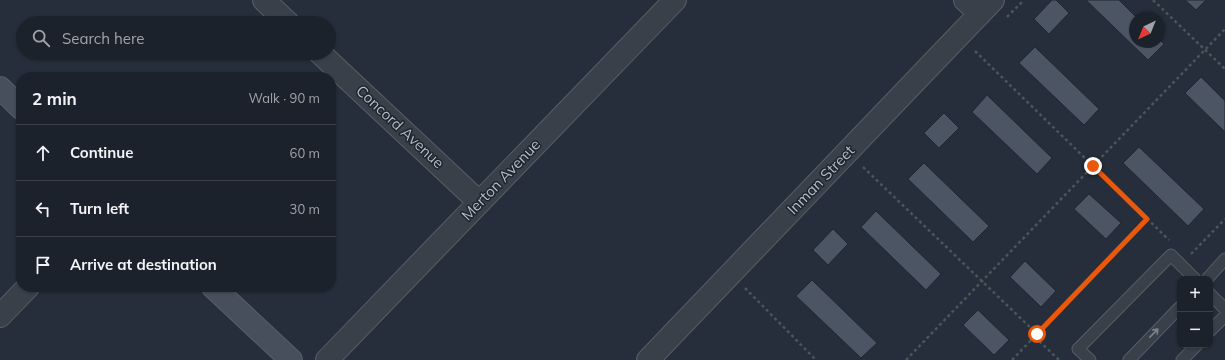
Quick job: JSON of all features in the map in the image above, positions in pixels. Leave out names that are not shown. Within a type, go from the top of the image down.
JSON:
[{"type":"street","points":[[264,0],[281,16]]},
{"type":"street","name":"Merton Avenue","points":[[327,360],[674,0]]},
{"type":"street","name":"Inman Street","points":[[648,360],[979,5]]},
{"type":"street","name":"Concord Avenue","points":[[327,60],[479,202]]},
{"type":"street","points":[[0,88],[16,103]]},
{"type":"street","points":[[0,316],[23,292]]},
{"type":"street","points":[[218,292],[291,360]]},
{"type":"lane","points":[[1090,360],[1078,349],[1171,255],[1192,276]]},
{"type":"lane","points":[[1210,276],[1225,259]]},
{"type":"lane","points":[[1213,297],[1225,309]]},
{"type":"lane","points":[[1129,360],[1177,310]]},
{"type":"lane","points":[[1213,328],[1225,316]]},
{"type":"lane","points":[[1182,360],[1194,348]]},
{"type":"path","points":[[1002,23],[1024,0]]},
{"type":"path","points":[[1153,0],[1225,68]]},
{"type":"path","points":[[906,360],[1225,29]]},
{"type":"path","points":[[980,45],[975,51],[1170,241]]},
{"type":"path","points":[[868,162],[862,167],[981,281],[1059,360]]},
{"type":"path","points":[[1012,360],[1147,219]]},
{"type":"path","points":[[1187,258],[1225,219]]},
{"type":"path","points":[[750,284],[745,289],[816,360]]},
{"type":"building","points":[[1052,0],[1056,0],[1069,13],[1049,34],[1034,19]]},
{"type":"building","points":[[1086,0],[1119,0],[1131,12],[1129,12],[1129,42]]},
{"type":"building","points":[[1185,0],[1206,0],[1196,10]]},
{"type":"building","points":[[1035,47],[1099,109],[1084,125],[1019,63]]},
{"type":"building","points":[[1136,48],[1160,48],[1148,60]]},
{"type":"building","points":[[1201,77],[1225,101],[1225,132],[1185,93]]},
{"type":"building","points":[[987,95],[1052,158],[1037,174],[972,112]]},
{"type":"building","points":[[944,113],[959,128],[939,148],[924,133]]},
{"type":"building","points":[[1139,147],[1204,209],[1188,226],[1123,163]]},
{"type":"building","points":[[924,163],[989,226],[973,242],[908,179]]},
{"type":"building","points":[[1089,194],[1121,223],[1106,239],[1074,209]]},
{"type":"building","points":[[876,211],[941,274],[926,290],[861,227]]},
{"type":"building","points":[[833,229],[848,244],[828,265],[813,250]]},
{"type":"building","points":[[1025,261],[1056,291],[1041,307],[1010,277]]},
{"type":"building","points":[[812,280],[877,343],[861,358],[796,296]]},
{"type":"building","points":[[978,310],[1009,340],[994,355],[963,325]]},
{"type":"route","points":[[1037,334],[1147,219],[1093,166]]}]
